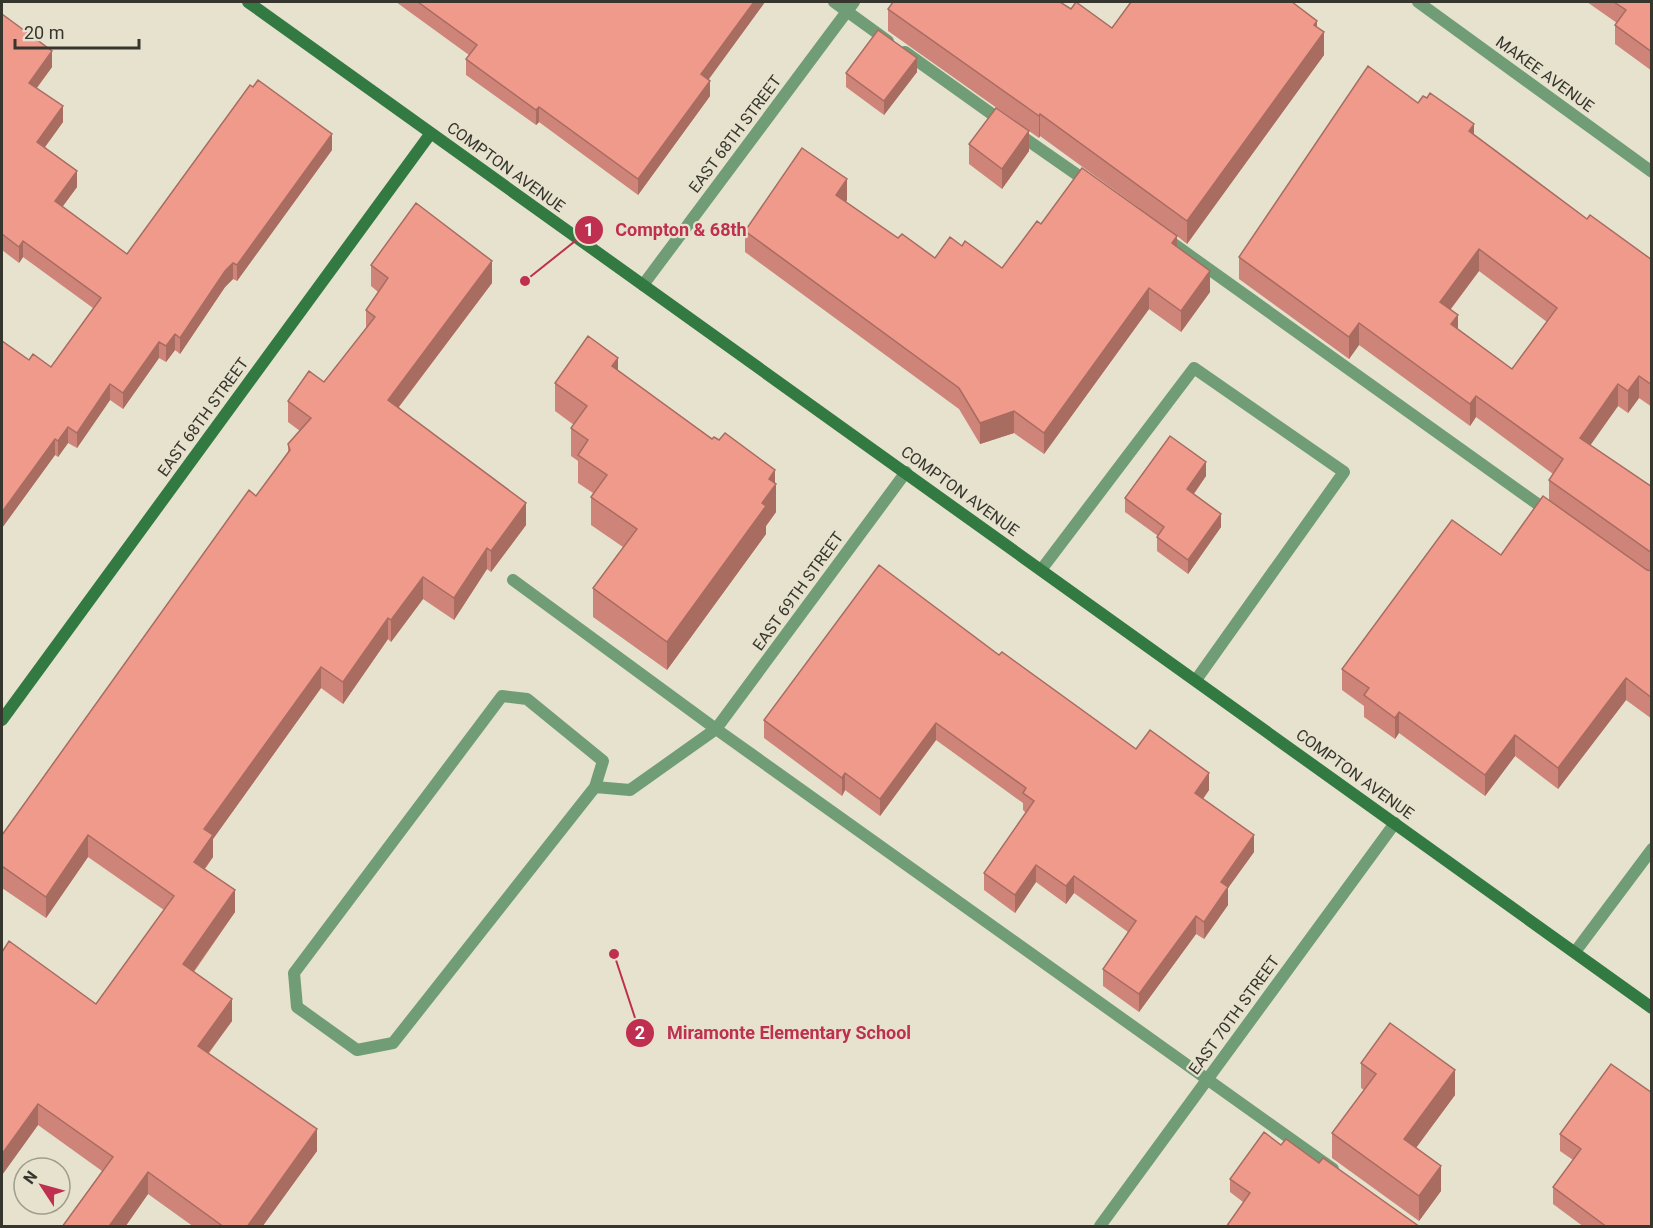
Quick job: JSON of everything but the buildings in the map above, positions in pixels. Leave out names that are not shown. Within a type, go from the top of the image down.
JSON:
[{"type":"main road","name":"COMPTON AVENUE","points":[[248,2],[1652,1008]]},
{"type":"main road","name":"EAST 68TH STREET","points":[[2,720],[431,133]]},
{"type":"street","points":[[834,2],[850,6],[1099,191]]},
{"type":"street","name":"MAKEE AVENUE","points":[[1418,2],[1652,172]]},
{"type":"street","name":"EAST 68TH STREET","points":[[643,285],[850,6]]},
{"type":"street","points":[[1157,232],[1564,522]]},
{"type":"street","points":[[1041,570],[1194,368],[1344,472],[1196,681]]},
{"type":"street","name":"EAST 69TH STREET","points":[[595,787],[630,790],[716,729],[906,472]]},
{"type":"street","points":[[513,580],[716,729],[1348,1180]]},
{"type":"street","points":[[502,696],[527,699],[603,761],[595,787],[393,1043],[357,1050],[297,1008],[294,973],[502,696]]},
{"type":"street","name":"EAST 70TH STREET","points":[[1100,1227],[1395,823]]},
{"type":"street","points":[[1575,952],[1652,849]]},
{"type":"place","name":"Compton & 68th","points":[[525,281]]},
{"type":"place","name":"Miramonte Elementary School","points":[[614,954]]}]
